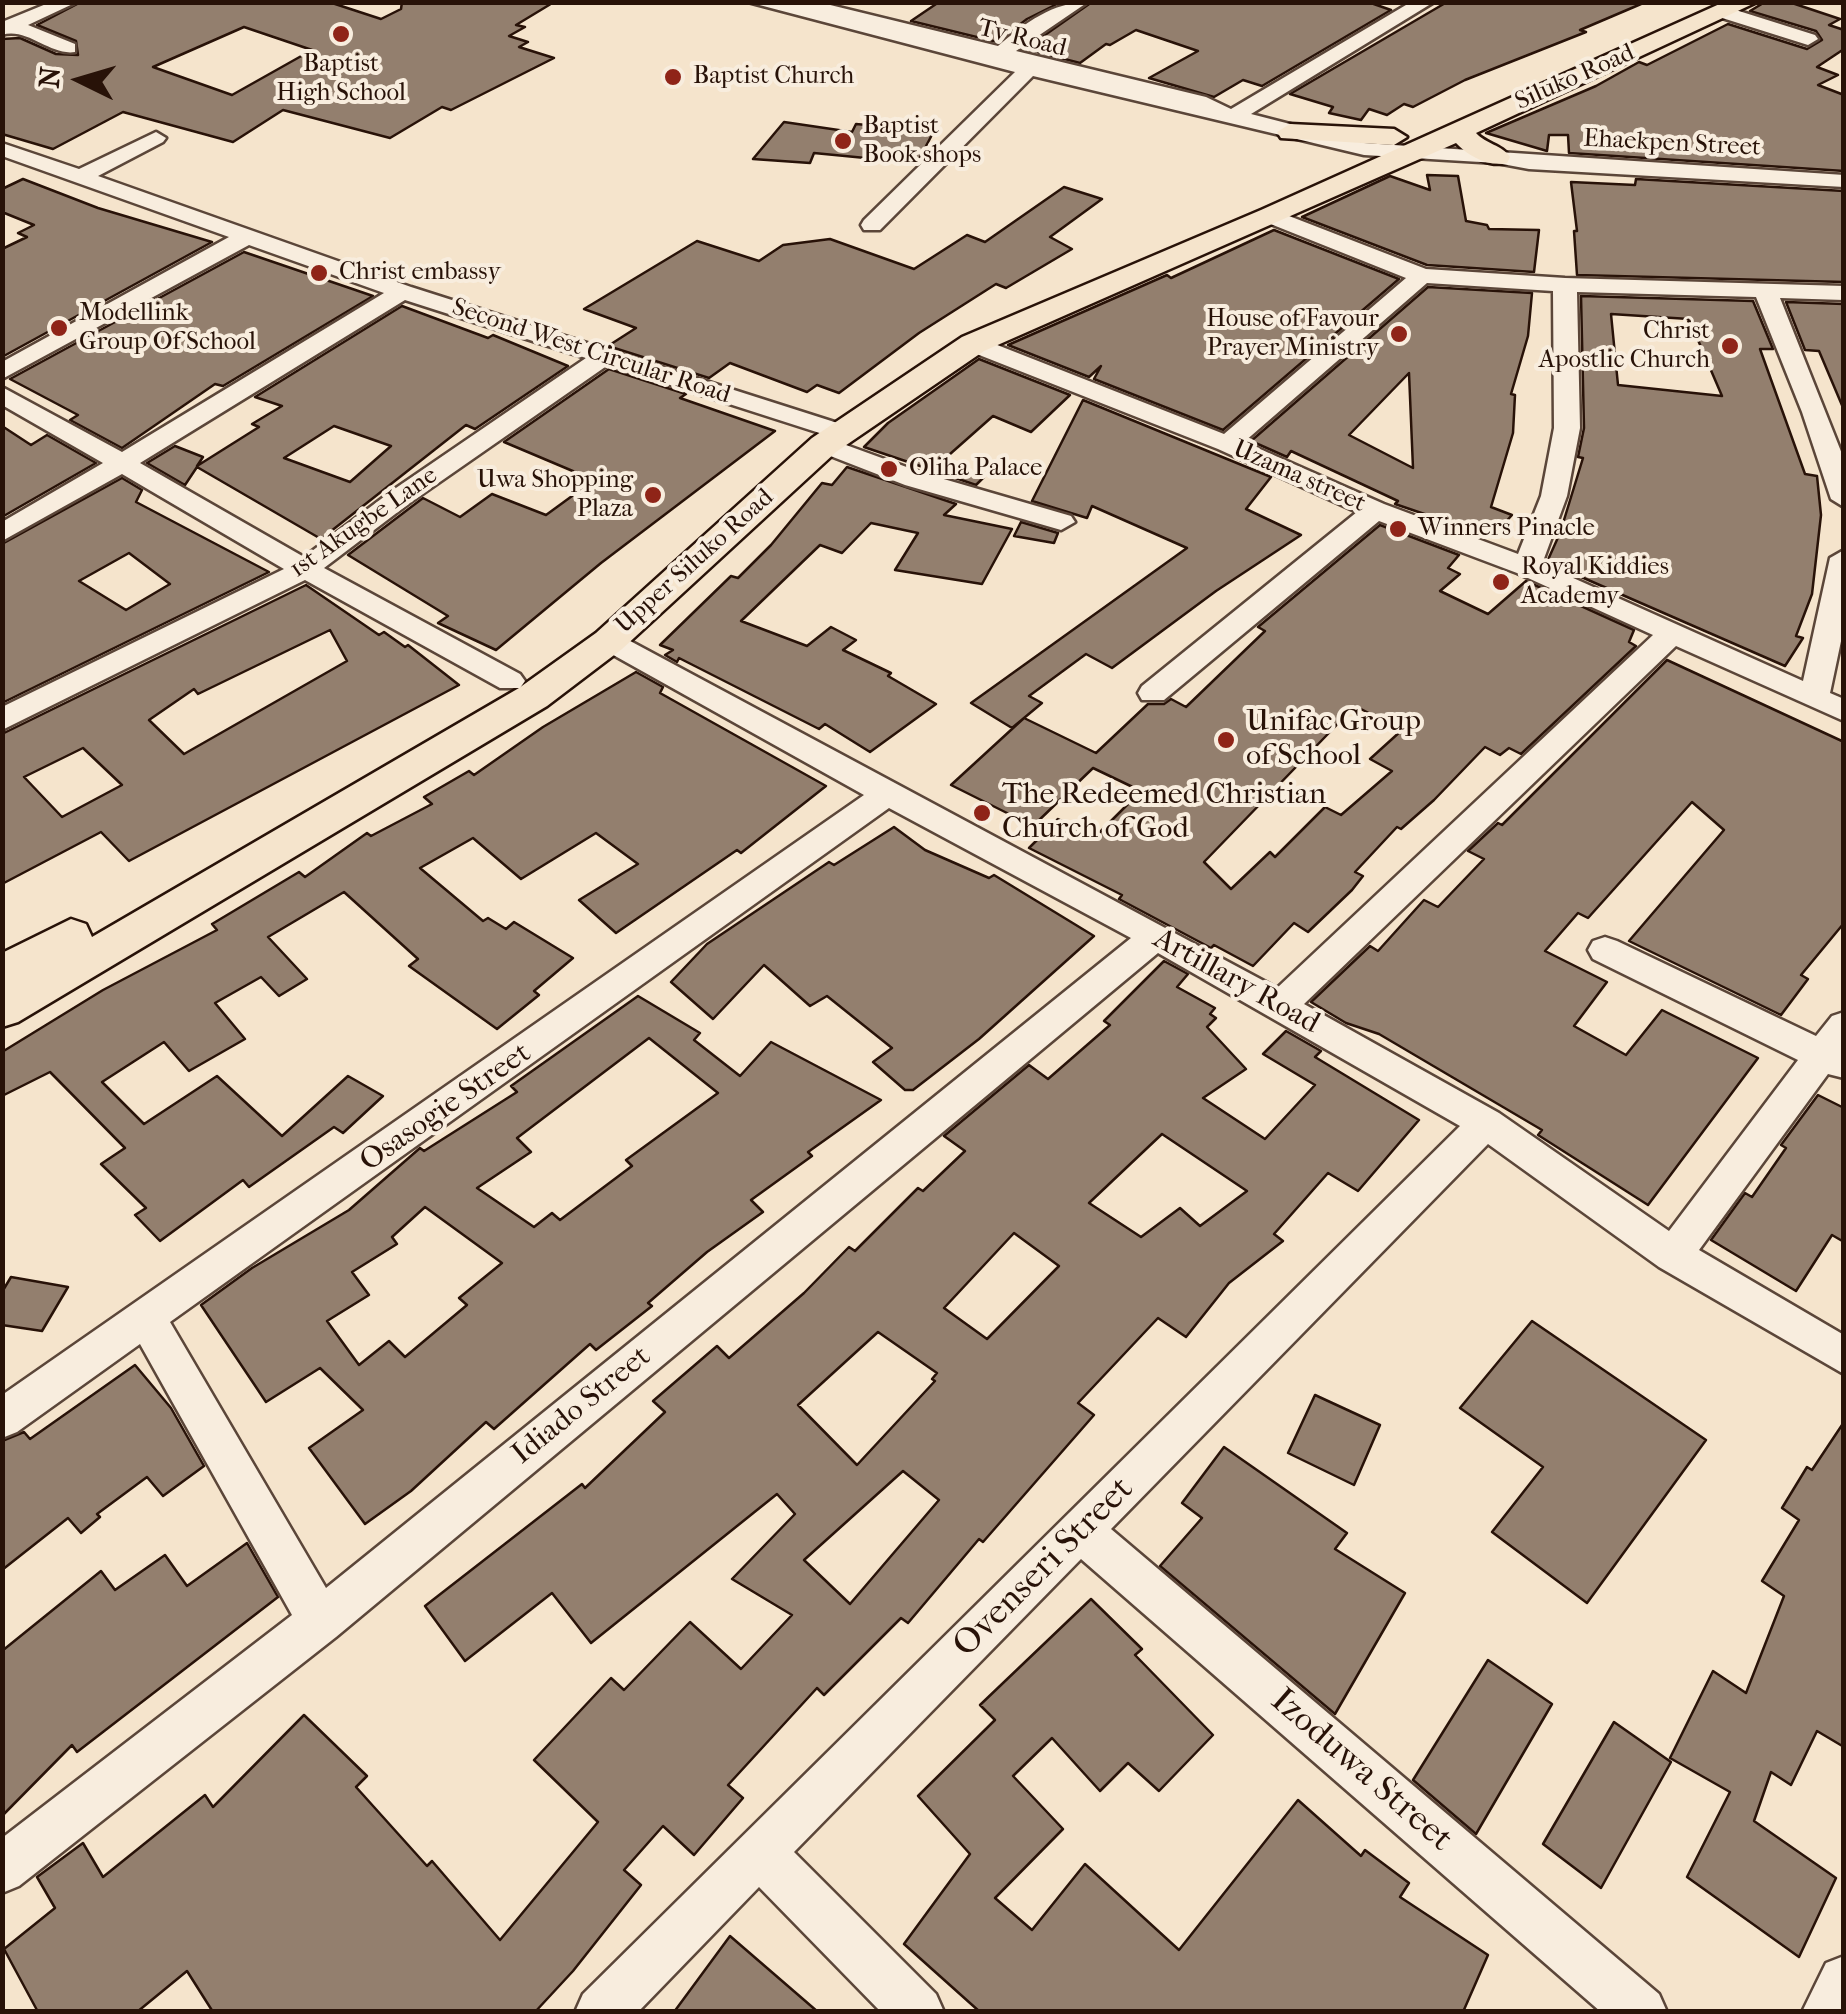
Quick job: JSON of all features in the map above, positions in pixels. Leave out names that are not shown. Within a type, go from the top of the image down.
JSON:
[{"type":"main road","name":"Siluko Road","points":[[1374,151],[1697,2]]},
{"type":"main road","name":"Siluko Road","points":[[1374,151],[1459,130],[1734,7]]},
{"type":"main road","points":[[1655,19],[1684,30]]},
{"type":"main road","points":[[1459,130],[1474,147],[1497,158]]},
{"type":"main road","points":[[1290,132],[1321,146],[1374,151]]},
{"type":"main road","points":[[1290,132],[1374,151]]},
{"type":"main road","name":"Upper Siluko Road","points":[[2,1010],[533,697],[609,641],[825,434],[972,344],[1272,216],[1374,151]]},
{"type":"main road","name":"Upper Siluko Road","points":[[2,974],[510,681],[825,434],[1013,302],[1374,151]]},
{"type":"street","points":[[7,27],[68,2]]},
{"type":"street","name":"Tv Road","points":[[757,2],[1188,108],[1225,113]]},
{"type":"street","name":"Tv Road","points":[[793,2],[1199,101],[1290,132]]},
{"type":"street","points":[[1001,54],[1035,26],[1079,2]]},
{"type":"street","points":[[1225,113],[1410,5]]},
{"type":"street","points":[[1734,7],[1808,39]]},
{"type":"street","points":[[7,27],[68,48]]},
{"type":"street","points":[[872,225],[1028,69]]},
{"type":"street","points":[[80,178],[156,138]]},
{"type":"street","name":"Second West Circular Road","points":[[2,149],[244,238],[605,356],[825,434],[914,479],[1061,522]]},
{"type":"street","name":"Ehaekpen Street","points":[[1374,151],[1497,158],[1529,164],[1844,181]]},
{"type":"street","name":"Ehaekpen Street","points":[[1497,158],[1524,154],[1844,171]]},
{"type":"street","points":[[1272,216],[1422,276],[1565,285],[1844,293]]},
{"type":"street","points":[[2,372],[244,238]]},
{"type":"street","points":[[1226,444],[1422,276]]},
{"type":"street","points":[[1527,567],[1554,496],[1567,428],[1565,285]]},
{"type":"street","points":[[1764,288],[1815,412],[1844,500]]},
{"type":"street","points":[[2,533],[126,464],[222,398],[403,292]]},
{"type":"street","name":"Uzama street","points":[[972,344],[1226,444],[1375,510],[1527,567],[1844,711]]},
{"type":"street","name":"1st Akugbe Lane","points":[[2,720],[306,569],[418,484],[605,356]]},
{"type":"street","points":[[2,394],[510,681]]},
{"type":"street","points":[[1815,412],[1844,415]]},
{"type":"street","points":[[1153,692],[1375,510]]},
{"type":"street","points":[[1814,698],[1844,558]]},
{"type":"street","points":[[1280,1006],[1672,633]]},
{"type":"street","name":"Artillary Road","points":[[609,641],[886,794],[1156,936],[1486,1123],[1673,1255],[1844,1356]]},
{"type":"street","name":"Osasogie Street","points":[[2,1418],[886,794]]},
{"type":"street","name":"Idiado Street","points":[[2,1869],[320,1621],[1156,936]]},
{"type":"street","points":[[1605,950],[1837,1049],[1673,1255]]},
{"type":"street","name":"Ovenseri Street","points":[[601,2012],[1486,1123]]},
{"type":"street","points":[[147,1319],[320,1621]]},
{"type":"street","name":"Izoduwa Street","points":[[1080,1530],[1641,2012]]},
{"type":"street","points":[[761,1854],[918,2012]]},
{"type":"street","points":[[1828,2012],[1844,1981]]},
{"type":"building","points":[[81,2],[329,2],[381,19],[401,9],[402,2],[554,2],[516,25],[525,27],[509,36],[528,42],[519,47],[554,58],[451,110],[442,107],[390,138],[283,110],[233,142],[123,112],[53,149],[2,134],[2,39],[20,38],[56,54],[78,55],[76,41],[37,25]],"holes":[[[244,27],[312,50],[232,95],[153,67]]]},
{"type":"building","points":[[939,2],[1061,2],[1027,19],[997,42],[911,21]]},
{"type":"building","points":[[1092,2],[1368,2],[1391,10],[1262,86],[1243,80],[1214,97],[1149,78],[1198,51],[1136,30],[1106,44],[1080,63],[1025,49]]},
{"type":"building","points":[[1447,2],[1641,4],[1580,30],[1586,32],[1465,80],[1413,107],[1404,104],[1387,115],[1369,109],[1361,120],[1329,113],[1333,107],[1290,94]]},
{"type":"building","points":[[1765,2],[1789,2],[1840,19],[1829,25],[1844,30],[1844,49],[1817,67],[1838,75],[1818,85],[1844,95],[1844,171],[1569,153],[1568,135],[1549,135],[1547,151],[1486,133],[1596,86],[1639,62],[1647,65],[1728,24],[1807,49],[1822,40],[1816,31],[1750,11]]},
{"type":"building","points":[[784,122],[852,132],[856,124],[934,131],[917,163],[814,153],[810,163],[753,159]]},
{"type":"building","points":[[1427,175],[1458,176],[1466,221],[1487,225],[1489,229],[1539,230],[1534,272],[1427,265],[1302,217],[1390,176],[1430,190]]},
{"type":"building","points":[[23,179],[98,208],[212,242],[2,357],[2,249],[27,237],[18,233],[34,225],[2,212],[2,189]]},
{"type":"building","points":[[1636,179],[1844,191],[1844,282],[1577,275],[1571,182],[1635,185]]},
{"type":"building","points":[[1064,187],[1102,199],[1050,237],[1072,249],[1006,288],[996,284],[919,333],[839,393],[817,385],[807,392],[730,363],[709,378],[608,346],[636,328],[584,309],[697,241],[759,261],[783,245],[830,239],[914,269],[967,235],[985,242]]},
{"type":"building","points":[[1274,230],[1399,279],[1223,430],[1094,379],[1101,366],[1089,377],[1008,345],[1167,275],[1171,278]]},
{"type":"building","points":[[244,252],[373,296],[223,386],[215,384],[122,448],[70,420],[78,415],[10,379]]},
{"type":"building","points":[[1428,287],[1532,293],[1528,336],[1511,394],[1515,395],[1513,433],[1491,507],[1512,515],[1492,537],[1395,504],[1398,501],[1291,451],[1287,457],[1251,441]],"holes":[[[1409,373],[1413,468],[1349,435]]]},
{"type":"building","points":[[1581,296],[1753,301],[1773,349],[1760,349],[1805,474],[1817,476],[1821,515],[1812,594],[1796,636],[1803,638],[1785,666],[1547,562],[1583,458],[1578,457],[1584,428]],"holes":[[[1611,314],[1689,319],[1722,396],[1618,385]]]},
{"type":"building","points":[[1786,302],[1844,304],[1844,410],[1819,351],[1805,350]]},
{"type":"building","points":[[402,306],[488,338],[493,335],[568,366],[475,429],[466,425],[321,539],[197,467],[185,485],[147,463],[175,446],[203,457],[197,466],[259,427],[252,424],[282,406],[255,397]],"holes":[[[334,426],[391,446],[350,482],[284,458]]]},
{"type":"building","points":[[979,359],[1070,395],[1031,432],[993,416],[941,462],[984,477],[976,485],[864,447],[888,423]]},
{"type":"building","points":[[609,369],[686,394],[680,398],[775,431],[601,563],[496,650],[438,623],[448,616],[348,555],[423,498],[460,517],[492,494],[546,515],[594,480],[504,442]]},
{"type":"building","points":[[1083,400],[1271,477],[1246,509],[1301,535],[1216,591],[1112,668],[1086,654],[1029,696],[1042,703],[1012,728],[971,703],[1187,548],[1092,506],[1087,518],[1032,501]]},
{"type":"building","points":[[2,426],[31,445],[47,435],[96,463],[2,517]]},
{"type":"building","points":[[847,467],[956,504],[944,515],[1012,529],[982,584],[895,570],[918,533],[871,523],[842,553],[820,545],[741,621],[807,646],[831,627],[856,640],[843,650],[891,673],[888,676],[936,704],[870,752],[825,724],[819,729],[679,658],[677,662],[665,655],[673,650],[660,645],[731,576],[738,578],[771,545],[822,483],[832,485]]},
{"type":"building","points":[[122,478],[142,490],[136,502],[269,572],[2,703],[2,544]],"holes":[[[129,553],[170,584],[126,610],[79,581]]]},
{"type":"building","points":[[1021,522],[1058,533],[1054,543],[1014,536]]},
{"type":"building","points":[[1380,525],[1459,555],[1448,568],[1460,574],[1440,591],[1488,614],[1526,581],[1634,630],[1629,642],[1636,646],[1521,754],[1509,748],[1500,755],[1485,747],[1434,800],[1401,829],[1397,827],[1355,872],[1363,876],[1352,890],[1308,932],[1294,923],[1253,966],[1214,945],[1211,948],[1119,899],[1122,895],[1029,848],[1058,819],[1095,837],[1141,791],[1093,768],[1033,826],[951,785],[1024,718],[1096,753],[1148,704],[1164,704],[1171,699],[1186,707],[1265,631],[1258,627]],"holes":[[[1355,706],[1402,730],[1370,759],[1392,771],[1341,815],[1325,807],[1275,857],[1270,852],[1231,889],[1204,862]]]},
{"type":"building","points":[[306,585],[379,635],[384,632],[405,647],[408,645],[459,685],[129,861],[101,832],[2,884],[2,734]],"holes":[[[330,630],[347,661],[184,754],[149,720],[194,689],[198,694]],[[83,748],[122,785],[62,817],[24,777]]]},
{"type":"building","points":[[1667,660],[1844,742],[1844,923],[1801,975],[1808,979],[1781,1015],[1629,941],[1724,830],[1692,802],[1588,918],[1578,913],[1545,951],[1607,982],[1574,1026],[1626,1055],[1662,1010],[1758,1058],[1648,1205],[1538,1135],[1542,1130],[1379,1034],[1346,1023],[1311,1002],[1370,946],[1378,951],[1424,900],[1438,907],[1484,859],[1468,851],[1498,823],[1502,825]]},
{"type":"building","points":[[636,672],[663,687],[660,693],[826,786],[741,853],[737,850],[616,933],[579,900],[638,864],[596,833],[521,879],[473,838],[420,868],[483,921],[488,918],[506,929],[514,922],[573,958],[534,991],[539,995],[497,1029],[409,966],[418,959],[344,892],[268,937],[307,979],[279,996],[261,977],[215,1003],[245,1039],[189,1071],[164,1042],[102,1082],[144,1124],[217,1076],[282,1136],[348,1076],[383,1096],[343,1133],[334,1127],[249,1187],[243,1180],[160,1241],[135,1215],[146,1208],[101,1164],[125,1148],[50,1072],[2,1096],[2,1052],[103,990],[217,930],[212,924],[299,872],[305,877],[367,833],[371,836],[432,804],[424,797],[469,771],[474,775],[543,727]]},
{"type":"building","points":[[894,827],[925,850],[989,878],[994,875],[1094,936],[979,1039],[913,1090],[905,1090],[873,1062],[892,1048],[827,996],[810,1006],[764,965],[713,1019],[671,982],[707,944],[829,862],[834,865]]},
{"type":"building","points":[[1164,961],[1188,974],[1177,987],[1215,1008],[1210,1014],[1216,1018],[1207,1027],[1246,1069],[1203,1098],[1265,1139],[1315,1085],[1263,1054],[1286,1031],[1321,1051],[1315,1057],[1419,1120],[1358,1191],[1328,1173],[1274,1234],[1283,1241],[1229,1283],[1186,1337],[1158,1318],[1078,1403],[1094,1415],[983,1542],[979,1539],[908,1623],[901,1618],[824,1695],[817,1688],[728,1785],[743,1798],[694,1855],[663,1826],[624,1870],[641,1885],[535,2012],[213,2012],[187,1971],[137,2012],[38,2012],[4,1949],[55,1908],[37,1877],[83,1843],[103,1877],[205,1795],[213,1807],[304,1715],[367,1776],[356,1787],[427,1866],[432,1861],[500,1940],[598,1822],[534,1760],[611,1678],[624,1690],[690,1622],[741,1669],[792,1615],[732,1579],[795,1514],[777,1494],[591,1643],[552,1593],[465,1661],[425,1606],[582,1484],[585,1488],[665,1412],[653,1401],[717,1346],[729,1358],[804,1293],[849,1247],[855,1251],[918,1188],[923,1191],[965,1151],[944,1136],[1029,1065],[1048,1079],[1110,1025],[1104,1021]],"holes":[[[1162,1134],[1247,1191],[1200,1226],[1180,1208],[1141,1237],[1089,1203]],[[1014,1233],[1059,1266],[987,1339],[944,1308]],[[878,1332],[937,1373],[932,1379],[935,1381],[857,1465],[798,1405]],[[903,1471],[939,1500],[850,1604],[804,1560]]]},
{"type":"building","points":[[638,996],[700,1033],[694,1040],[740,1076],[771,1042],[881,1100],[808,1152],[812,1156],[751,1200],[763,1212],[707,1252],[648,1303],[652,1306],[596,1350],[590,1344],[494,1429],[486,1422],[411,1491],[365,1524],[309,1448],[363,1410],[320,1368],[266,1402],[201,1305],[252,1268],[349,1210],[420,1148],[424,1151],[517,1092],[511,1086]],"holes":[[[649,1038],[718,1093],[626,1160],[632,1166],[560,1220],[552,1213],[534,1227],[477,1188],[531,1152],[517,1138]],[[425,1207],[502,1263],[459,1298],[467,1305],[405,1357],[389,1341],[359,1365],[327,1321],[369,1295],[352,1272],[397,1244],[392,1237]]]},
{"type":"building","points":[[1818,1095],[1844,1108],[1844,1242],[1832,1235],[1796,1291],[1711,1240],[1745,1193],[1752,1197],[1786,1148],[1781,1145]]},
{"type":"building","points":[[11,1277],[68,1287],[42,1331],[2,1325],[2,1292]]},
{"type":"building","points":[[1532,1321],[1706,1440],[1587,1603],[1492,1532],[1543,1467],[1460,1408]]},
{"type":"building","points":[[135,1365],[171,1408],[204,1466],[163,1496],[147,1477],[97,1514],[100,1517],[81,1533],[68,1518],[2,1570],[2,1441],[24,1432],[30,1439]]},
{"type":"building","points":[[1315,1395],[1380,1425],[1354,1485],[1288,1453]]},
{"type":"building","points":[[1844,1422],[1844,1747],[1817,1731],[1791,1785],[1771,1772],[1754,1821],[1836,1878],[1799,1957],[1687,1877],[1730,1792],[1670,1758],[1713,1671],[1746,1693],[1784,1596],[1762,1581],[1799,1520],[1782,1508],[1807,1467],[1812,1470]]},
{"type":"building","points":[[1224,1447],[1347,1533],[1335,1549],[1405,1593],[1335,1714],[1160,1566],[1202,1518],[1182,1503]]},
{"type":"building","points":[[247,1543],[278,1597],[77,1752],[72,1745],[2,1816],[2,1651],[101,1571],[115,1590],[165,1555],[187,1586]]},
{"type":"building","points":[[1091,1599],[1142,1649],[1135,1655],[1213,1735],[1159,1791],[1128,1763],[1100,1791],[1052,1738],[1013,1776],[1063,1829],[995,1898],[1032,1930],[1085,1864],[1179,1950],[1298,1800],[1361,1856],[1365,1850],[1409,1883],[1400,1897],[1488,1955],[1463,2012],[980,2012],[904,1944],[970,1854],[918,1796],[995,1720],[980,1705]]},
{"type":"building","points":[[1488,1660],[1552,1704],[1476,1834],[1413,1780]]},
{"type":"building","points":[[1614,1722],[1671,1762],[1601,1888],[1543,1844]]},
{"type":"building","points":[[730,1936],[818,2012],[674,2012]]},
{"type":"place","name":"Baptist High School","points":[[341,34]]},
{"type":"place","name":"Baptist Church","points":[[673,77]]},
{"type":"place","name":"Baptist Book shops","points":[[843,141]]},
{"type":"place","name":"Christ embassy","points":[[319,273]]},
{"type":"place","name":"Modellink Group Of School","points":[[59,328]]},
{"type":"place","name":"House of Favour Prayer Ministry","points":[[1399,334]]},
{"type":"place","name":"Christ Apostlic Church","points":[[1730,346]]},
{"type":"place","name":"Oliha Palace","points":[[889,469]]},
{"type":"place","name":"Uwa Shopping Plaza","points":[[653,495]]},
{"type":"place","name":"Winners Pinacle","points":[[1398,529]]},
{"type":"place","name":"Royal Kiddies Academy","points":[[1501,582]]},
{"type":"place","name":"Unifac Group of School","points":[[1226,740]]},
{"type":"place","name":"The Redeemed Christian Church of God","points":[[982,813]]}]
